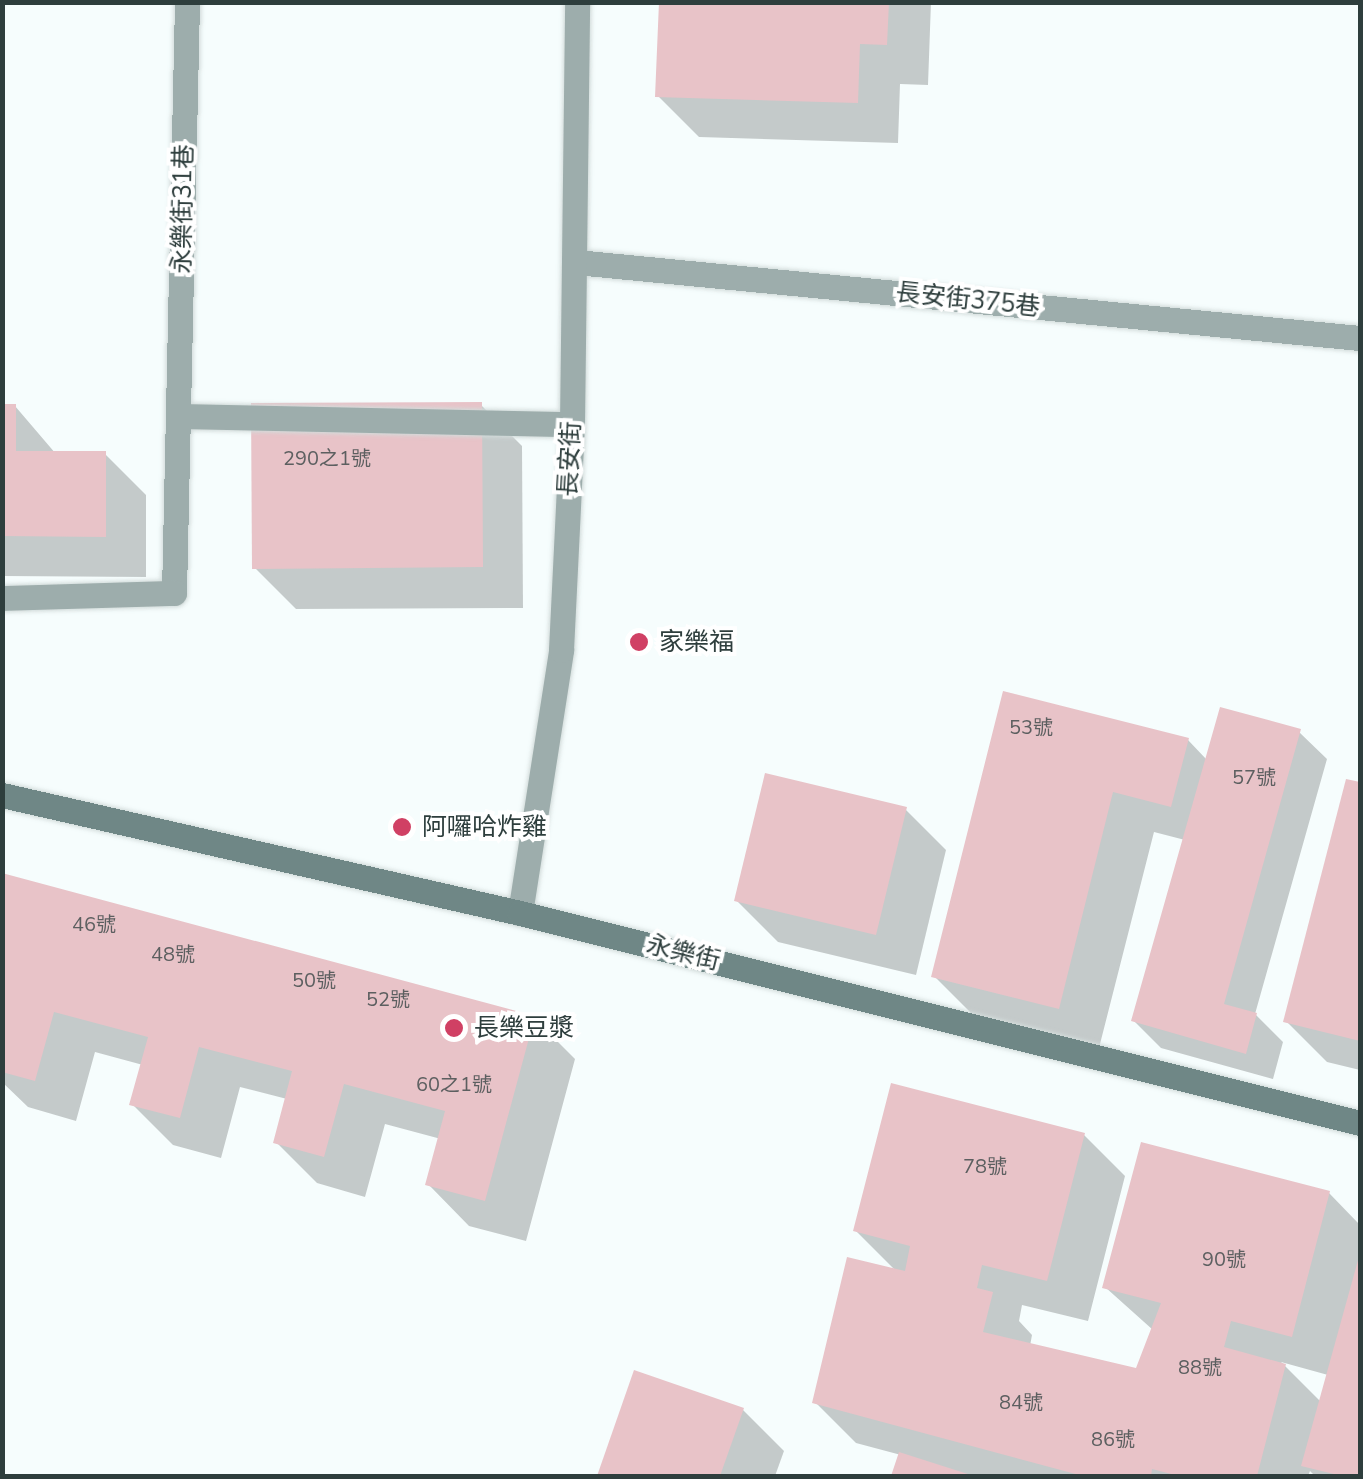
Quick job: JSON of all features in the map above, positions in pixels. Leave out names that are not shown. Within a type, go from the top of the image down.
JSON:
[{"type":"street","name":"永樂街31巷","points":[[2,598],[174,593],[186,2]]},
{"type":"street","name":"長安街","points":[[520,912],[561,650],[572,424],[578,2]]},
{"type":"street","name":"長安街375巷","points":[[576,262],[1360,338]]},
{"type":"street","points":[[180,416],[572,424]]},
{"type":"street","name":"永樂街","points":[[2,794],[520,912],[1360,1123]]},
{"type":"building","points":[[659,2],[889,2],[887,45],[860,44],[858,103],[655,97]]},
{"type":"building","points":[[482,402],[483,567],[252,569],[251,403]]},
{"type":"building","points":[[2,404],[16,404],[16,451],[106,451],[106,537],[2,536]]},
{"type":"building","points":[[1003,691],[1189,738],[1171,807],[1113,792],[1059,1009],[931,977]]},
{"type":"building","points":[[1220,707],[1301,729],[1224,1004],[1257,1013],[1246,1054],[1131,1021]]},
{"type":"building","points":[[765,773],[907,807],[876,935],[734,901]]},
{"type":"building","points":[[1346,779],[1360,782],[1360,1041],[1283,1022]]},
{"type":"building","points":[[2,873],[535,1016],[485,1201],[425,1185],[445,1111],[344,1084],[324,1157],[273,1143],[292,1071],[199,1047],[180,1118],[129,1105],[148,1037],[54,1012],[35,1081],[2,1072]]},
{"type":"building","points":[[891,1083],[1085,1133],[1047,1281],[982,1265],[977,1288],[993,1292],[983,1332],[1136,1368],[1161,1303],[1102,1288],[1141,1142],[1330,1191],[1292,1337],[1231,1321],[1224,1347],[1286,1364],[1257,1476],[1179,1476],[1152,1469],[1151,1476],[1083,1476],[812,1403],[847,1257],[905,1271],[910,1246],[853,1231]]},
{"type":"building","points":[[1360,1253],[1360,1476],[1342,1476],[1301,1466]]},
{"type":"building","points":[[634,1370],[744,1408],[720,1476],[597,1476]]},
{"type":"building","points":[[899,1452],[974,1476],[891,1476]]},
{"type":"place","name":"家樂福","points":[[639,642]]},
{"type":"place","name":"阿囉哈炸雞","points":[[402,827]]},
{"type":"place","name":"長樂豆漿","points":[[454,1028]]}]
